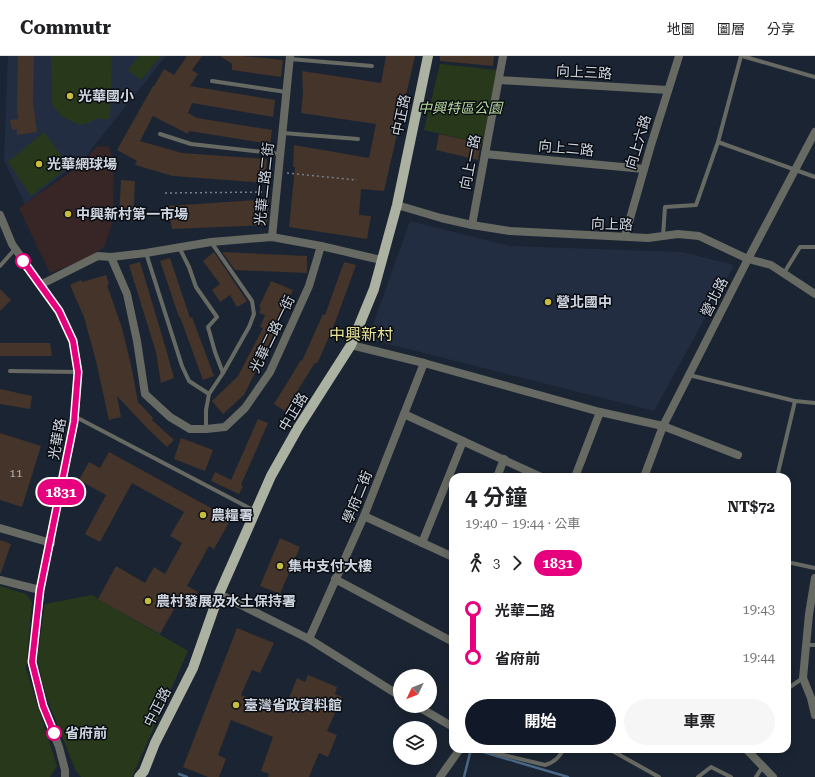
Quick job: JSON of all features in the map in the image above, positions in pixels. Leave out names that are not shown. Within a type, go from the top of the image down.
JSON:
[{"type":"main road","name":"中正路","points":[[142,775],[155,743],[193,668],[219,594],[271,476],[298,428],[351,345],[374,289],[396,205],[428,56]]},
{"type":"street","name":"向上一路","points":[[472,225],[503,56]]},
{"type":"street","name":"向上六路","points":[[625,236],[679,56]]},
{"type":"street","name":"光華二路二街","points":[[272,237],[290,57]]},
{"type":"street","name":"向上三路","points":[[499,80],[668,90]]},
{"type":"street","name":"營北路","points":[[645,473],[663,426],[815,132]]},
{"type":"street","name":"向上二路","points":[[485,154],[644,169]]},
{"type":"street","name":"向上路","points":[[396,205],[440,218],[510,232],[648,238],[678,234],[699,236],[748,259],[770,265],[815,294]]},
{"type":"street","name":"光華路","points":[[0,216],[14,249],[59,311],[73,341],[78,372],[74,416],[51,543],[40,590],[32,662],[43,706],[62,758],[65,777]]},
{"type":"street","points":[[40,285],[98,256],[111,257],[146,253],[211,242],[272,237],[321,246],[381,260]]},
{"type":"street","name":"光華二路一街","points":[[111,257],[127,294],[137,341],[145,394],[170,417],[190,429],[206,429],[225,426],[245,408],[270,372],[309,286],[321,246]]},
{"type":"street","points":[[351,345],[424,363],[600,412],[663,426],[738,455]]},
{"type":"street","name":"學府二街","points":[[309,639],[364,516],[424,363]]},
{"type":"street","points":[[577,473],[600,412]]},
{"type":"street","points":[[404,414],[533,473]]},
{"type":"street","points":[[450,473],[463,441]]},
{"type":"street","points":[[499,473],[504,459]]},
{"type":"street","points":[[422,543],[449,476]]},
{"type":"street","points":[[364,516],[449,555]]},
{"type":"street","points":[[0,528],[51,543]]},
{"type":"street","points":[[815,578],[809,614],[811,645],[804,678],[815,715]]},
{"type":"street","points":[[335,579],[449,640]]},
{"type":"street","points":[[0,580],[40,590]]},
{"type":"street","points":[[219,594],[309,639],[393,692]]},
{"type":"street","points":[[429,713],[449,725]]},
{"type":"street","points":[[440,777],[457,753]]},
{"type":"street","points":[[750,753],[773,777]]},
{"type":"lane","points":[[662,236],[665,207],[696,205],[718,142],[741,56],[815,77]]},
{"type":"lane","name":"光華二路二街","points":[[290,57],[372,66]]},
{"type":"lane","points":[[212,81],[287,92]]},
{"type":"lane","name":"光華二路二街","points":[[283,133],[358,139]]},
{"type":"lane","points":[[160,134],[191,144],[281,154]]},
{"type":"lane","points":[[718,142],[815,177]]},
{"type":"lane","points":[[206,429],[206,410],[209,394],[223,373],[249,327],[254,314],[252,301],[211,242]]},
{"type":"lane","points":[[179,247],[189,267],[196,287],[217,317],[208,327],[223,373]]},
{"type":"lane","points":[[784,273],[800,247],[815,247]]},
{"type":"lane","points":[[0,266],[14,249]]},
{"type":"lane","points":[[146,253],[182,366],[189,382],[209,394]]},
{"type":"lane","points":[[10,370],[78,372]]},
{"type":"lane","points":[[689,375],[796,401],[815,403]]},
{"type":"lane","points":[[778,473],[796,401]]},
{"type":"lane","points":[[74,416],[256,512]]},
{"type":"lane","points":[[791,563],[815,568]]},
{"type":"lane","points":[[791,686],[804,678]]},
{"type":"lane","points":[[496,753],[545,765],[553,763],[561,753]]},
{"type":"lane","points":[[615,753],[659,777]]},
{"type":"lane","points":[[756,777],[763,766]]},
{"type":"lane","points":[[698,777],[710,767],[731,777]]},
{"type":"path","points":[[279,172],[357,180]]},
{"type":"path","points":[[165,193],[277,192]]},
{"type":"shaded area","name":"光華國小","points":[[8,56],[166,56],[86,156],[25,204],[4,160]]},
{"type":"shaded area","name":"中興新村第一市場","points":[[109,146],[114,162],[113,221],[104,247],[88,259],[50,273],[19,208],[83,163],[96,147]]},
{"type":"shaded area","name":"營北國中","points":[[410,221],[510,246],[682,252],[734,265],[654,411],[368,339]]},
{"type":"green space","points":[[51,56],[112,56],[110,119],[98,119],[98,117],[83,125],[61,116],[52,104]]},
{"type":"green space","points":[[139,56],[161,56],[141,80],[128,70]]},
{"type":"green space","name":"中興特區公園","points":[[440,64],[497,70],[484,144],[424,130]]},
{"type":"green space","name":"光華網球場","points":[[44,132],[69,166],[31,196],[8,162]]},
{"type":"green space","points":[[0,586],[26,594],[32,602],[26,669],[57,766],[50,777],[0,777]]},
{"type":"green space","points":[[92,595],[188,651],[132,777],[81,777],[75,769],[47,699],[37,660],[45,604]]},
{"type":"building","points":[[18,56],[34,56],[33,103],[37,132],[17,135],[17,129],[12,130],[10,120],[18,119]]},
{"type":"building","points":[[187,56],[202,56],[192,70],[198,74],[190,86],[275,100],[273,117],[192,103],[188,113],[197,118],[272,130],[270,144],[189,131],[188,134],[153,116],[140,141],[182,153],[267,159],[265,183],[173,176],[135,165],[137,161],[117,150],[164,69],[174,75]]},
{"type":"building","points":[[220,56],[243,56],[283,60],[281,77],[232,70],[232,64]]},
{"type":"building","points":[[386,56],[415,56],[384,191],[361,189],[359,215],[371,216],[367,239],[289,227],[295,167],[293,167],[294,145],[369,158],[376,124],[301,113],[303,93],[302,71],[381,83]]},
{"type":"building","points":[[440,56],[494,56],[493,66],[440,61]]},
{"type":"building","points":[[439,134],[481,143],[478,160],[436,150]]},
{"type":"building","points":[[121,180],[135,181],[133,222],[119,217]]},
{"type":"building","points":[[269,199],[267,225],[172,229],[168,206]]},
{"type":"building","points":[[214,252],[247,301],[237,307],[230,295],[220,302],[212,290],[220,284],[203,261]]},
{"type":"building","points":[[222,252],[307,256],[307,273],[235,270]]},
{"type":"building","points":[[170,258],[190,318],[192,317],[214,376],[203,380],[160,261]]},
{"type":"building","points":[[140,262],[174,378],[161,383],[156,352],[129,265]]},
{"type":"building","points":[[344,262],[356,265],[336,320],[318,362],[314,364],[285,411],[274,404],[301,360],[302,361],[323,314],[325,315]]},
{"type":"building","points":[[106,275],[109,284],[107,285],[122,328],[138,402],[153,418],[152,420],[174,440],[167,447],[117,396],[121,417],[109,420],[96,361],[84,317],[70,285],[81,280],[82,282]]},
{"type":"building","points":[[271,281],[293,290],[275,332],[244,395],[223,414],[212,401],[238,376],[263,328],[260,327],[265,315],[259,313],[261,308],[259,307]]},
{"type":"building","points":[[0,289],[11,300],[0,311]]},
{"type":"building","points":[[0,343],[50,343],[52,356],[0,356]]},
{"type":"building","points":[[0,389],[32,396],[30,409],[0,404]]},
{"type":"building","points":[[258,419],[268,423],[241,485],[243,486],[239,494],[211,481],[215,472],[231,480]]},
{"type":"building","points":[[0,433],[41,446],[22,507],[0,500]]},
{"type":"building","points":[[181,438],[213,450],[205,471],[174,459]]},
{"type":"building","name":"農糧署","points":[[109,452],[231,519],[214,549],[209,546],[187,586],[198,592],[188,610],[177,604],[160,634],[98,599],[116,566],[145,583],[154,567],[165,574],[182,543],[170,536],[184,512],[132,483],[100,542],[85,534],[106,495],[79,480],[89,462],[100,468]]},
{"type":"building","name":"集中支付大樓","points":[[280,538],[300,547],[280,594],[260,586]]},
{"type":"building","points":[[0,540],[11,544],[1,573],[0,573]]},
{"type":"building","name":"臺灣省政資料館","points":[[237,628],[274,643],[260,673],[252,670],[241,695],[283,713],[297,678],[305,682],[308,675],[337,687],[335,694],[342,697],[327,731],[337,735],[328,757],[319,753],[309,777],[268,777],[269,774],[261,771],[273,737],[231,720],[218,755],[226,759],[219,777],[208,777],[183,767]]},
{"type":"waterway","points":[[464,777],[470,753]]},
{"type":"waterway","points":[[487,753],[568,777]]},
{"type":"waterway","points":[[179,774],[187,777]]},
{"type":"bus line","name":"1831","points":[[23,261],[59,311],[73,341],[78,372],[74,422],[51,543],[40,590],[32,662],[43,706],[54,733]]},
{"type":"place","name":"光華國小","points":[[70,96]]},
{"type":"place","name":"光華網球場","points":[[39,164]]},
{"type":"place","name":"中興新村第一市場","points":[[68,214]]},
{"type":"place","name":"營北國中","points":[[548,302]]},
{"type":"place","name":"農糧署","points":[[203,515]]},
{"type":"place","name":"集中支付大樓","points":[[280,566]]},
{"type":"place","name":"農村發展及水土保持署","points":[[148,601]]},
{"type":"place","name":"臺灣省政資料館","points":[[236,705]]},
{"type":"place","name":"省府前","points":[[54,733]]},
{"type":"district","name":"中興新村","points":[[361,334]]}]
